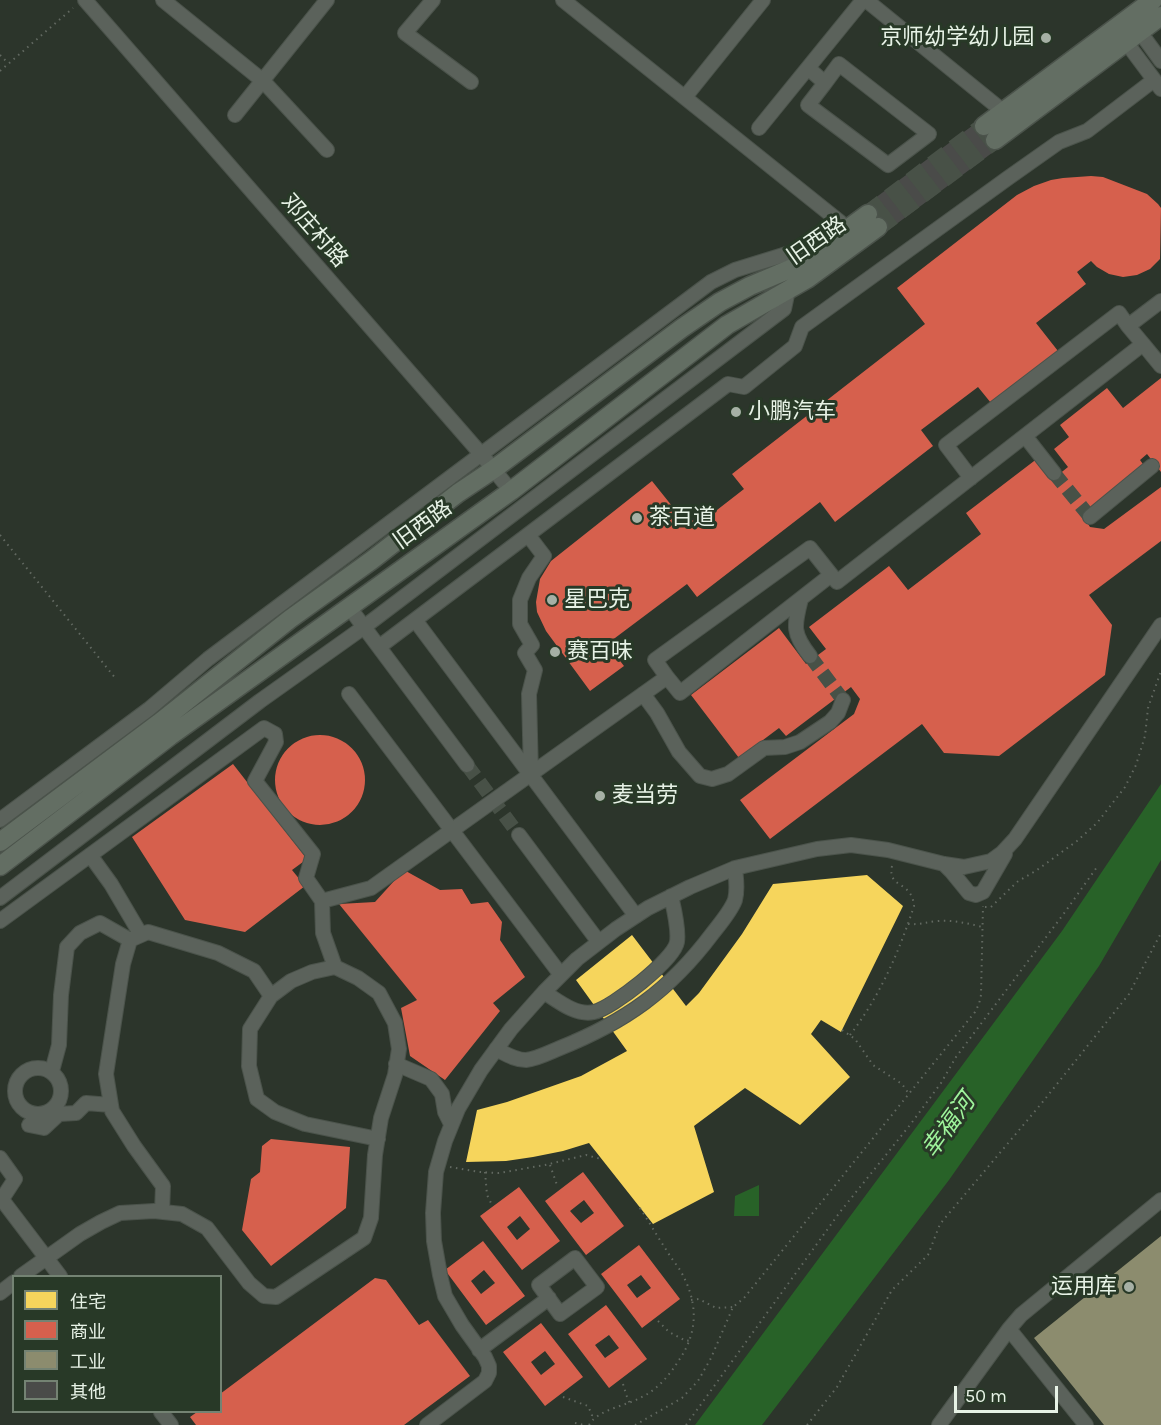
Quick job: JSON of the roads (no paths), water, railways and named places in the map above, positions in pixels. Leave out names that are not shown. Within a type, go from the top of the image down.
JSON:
[{"type":"main road","points":[[1153,0],[1004,112],[989,133],[1161,16]]},
{"type":"main road","name":"旧西路","points":[[0,842],[159,723],[290,619],[682,328],[750,286],[797,266],[844,226],[873,221],[807,279],[727,325],[511,491],[170,736],[0,866]]},
{"type":"street","points":[[163,0],[262,81],[327,150]]},
{"type":"street","points":[[235,115],[327,0]]},
{"type":"street","points":[[433,0],[405,33],[471,82]]},
{"type":"street","points":[[0,820],[149,709],[208,658],[711,282],[735,270],[790,253],[844,226],[562,0]]},
{"type":"street","points":[[685,98],[763,0]]},
{"type":"street","points":[[759,128],[865,0],[1004,112]]},
{"type":"street","name":"邓庄村路","points":[[79,4],[494,469],[511,491]]},
{"type":"street","points":[[1133,37],[1161,61]]},
{"type":"street","points":[[379,647],[728,384],[744,387],[795,345],[802,327],[1059,142],[1087,131],[1158,84],[1133,37]]},
{"type":"street","points":[[839,64],[929,134],[888,165],[808,105],[825,82],[839,64]]},
{"type":"street","points":[[808,68],[825,82]]},
{"type":"street","points":[[0,898],[260,701],[364,627],[784,309],[788,290]]},
{"type":"street","points":[[1128,326],[1161,301]]},
{"type":"street","points":[[971,478],[946,446],[1119,313],[1161,366]]},
{"type":"street","points":[[831,575],[680,693],[655,660],[810,548],[837,582],[1143,344]]},
{"type":"street","points":[[1024,436],[1054,473]]},
{"type":"street","points":[[1090,517],[1152,466]]},
{"type":"street","points":[[528,535],[544,556],[529,578],[520,600],[520,624],[532,645],[525,653],[535,670],[529,694],[531,775]]},
{"type":"street","points":[[801,598],[795,630],[800,644],[810,656]]},
{"type":"street","points":[[349,607],[467,765]]},
{"type":"street","points":[[415,620],[636,916]]},
{"type":"street","points":[[427,1425],[485,1381],[489,1373],[489,1366],[446,1296],[440,1275],[434,1242],[438,1164],[458,1109],[475,1079],[511,1029],[544,992],[598,941],[636,916],[690,886],[735,868],[817,849],[850,845],[895,851],[964,867],[991,861],[1015,839],[1161,625]]},
{"type":"street","points":[[322,901],[371,888],[667,677]]},
{"type":"street","points":[[349,694],[561,975]]},
{"type":"street","points":[[643,694],[657,713],[679,752],[700,776],[712,778],[728,774],[764,748],[785,747],[800,742],[830,722],[838,713],[843,699]]},
{"type":"street","points":[[0,921],[264,728],[275,734],[276,742],[255,781],[313,854],[306,878],[322,901],[323,933],[335,967]]},
{"type":"street","points":[[519,835],[598,941]]},
{"type":"street","points":[[944,864],[969,893],[976,895],[983,892],[1010,844]]},
{"type":"street","points":[[90,855],[111,884],[135,938]]},
{"type":"street","points":[[496,1049],[515,1059],[527,1060],[543,1055],[608,1027],[665,988],[721,923],[735,901],[737,884],[735,868]]},
{"type":"street","points":[[544,992],[577,1011],[593,1012],[609,1005],[640,983],[669,958],[677,943],[671,896]]},
{"type":"street","points":[[52,1071],[60,1045],[61,995],[67,947],[80,933],[100,923],[135,938]]},
{"type":"street","points":[[162,1212],[163,1186],[112,1112],[106,1074],[123,964],[135,938],[148,932],[218,953],[254,971],[271,996]]},
{"type":"street","points":[[22,1275],[80,1234],[120,1213],[182,1214],[207,1228],[249,1283],[264,1296],[276,1297],[364,1238],[370,1218],[381,1118],[395,1075],[399,1049],[395,1023],[380,993],[358,978],[335,967],[312,972],[291,981],[271,996],[250,1029],[249,1066],[257,1099],[275,1112],[305,1124],[378,1138]]},
{"type":"street","points":[[396,1064],[431,1079],[442,1094],[445,1112],[452,1124]]},
{"type":"street","points":[[29,1125],[44,1128],[50,1116],[54,1108],[62,1095],[62,1086],[52,1071],[40,1067],[33,1068],[20,1075],[15,1089],[18,1104],[31,1113],[50,1116],[76,1113],[87,1103],[111,1105]]},
{"type":"street","points":[[0,1158],[15,1179],[1,1198],[59,1275]]},
{"type":"street","points":[[939,1425],[1021,1315],[1161,1200]]},
{"type":"street","points":[[0,1293],[12,1284]]},
{"type":"street","points":[[479,1350],[549,1298]]},
{"type":"street","points":[[1009,1329],[1086,1425]]},
{"type":"street","points":[[162,1413],[171,1425]]},
{"type":"water","name":"幸福河","points":[[1161,784],[1161,860],[1099,966],[949,1180],[762,1425],[695,1425],[1062,931]]},
{"type":"water","points":[[759,1185],[759,1216],[734,1216],[735,1196]]},
{"type":"tunnel","points":[[868,214],[984,126]]},
{"type":"tunnel","points":[[878,227],[995,140]]},
{"type":"tunnel","points":[[1054,473],[1090,517]]},
{"type":"tunnel","points":[[810,656],[843,700]]},
{"type":"tunnel","points":[[467,765],[519,835]]},
{"type":"place","name":"京师幼学幼儿园","points":[[1046,38]]},
{"type":"place","name":"小鹏汽车","points":[[736,412]]},
{"type":"place","name":"茶百道","points":[[637,518]]},
{"type":"place","name":"星巴克","points":[[552,600]]},
{"type":"place","name":"赛百味","points":[[555,652]]},
{"type":"place","name":"麦当劳","points":[[600,796]]},
{"type":"place","name":"运用库","points":[[1129,1287]]}]
